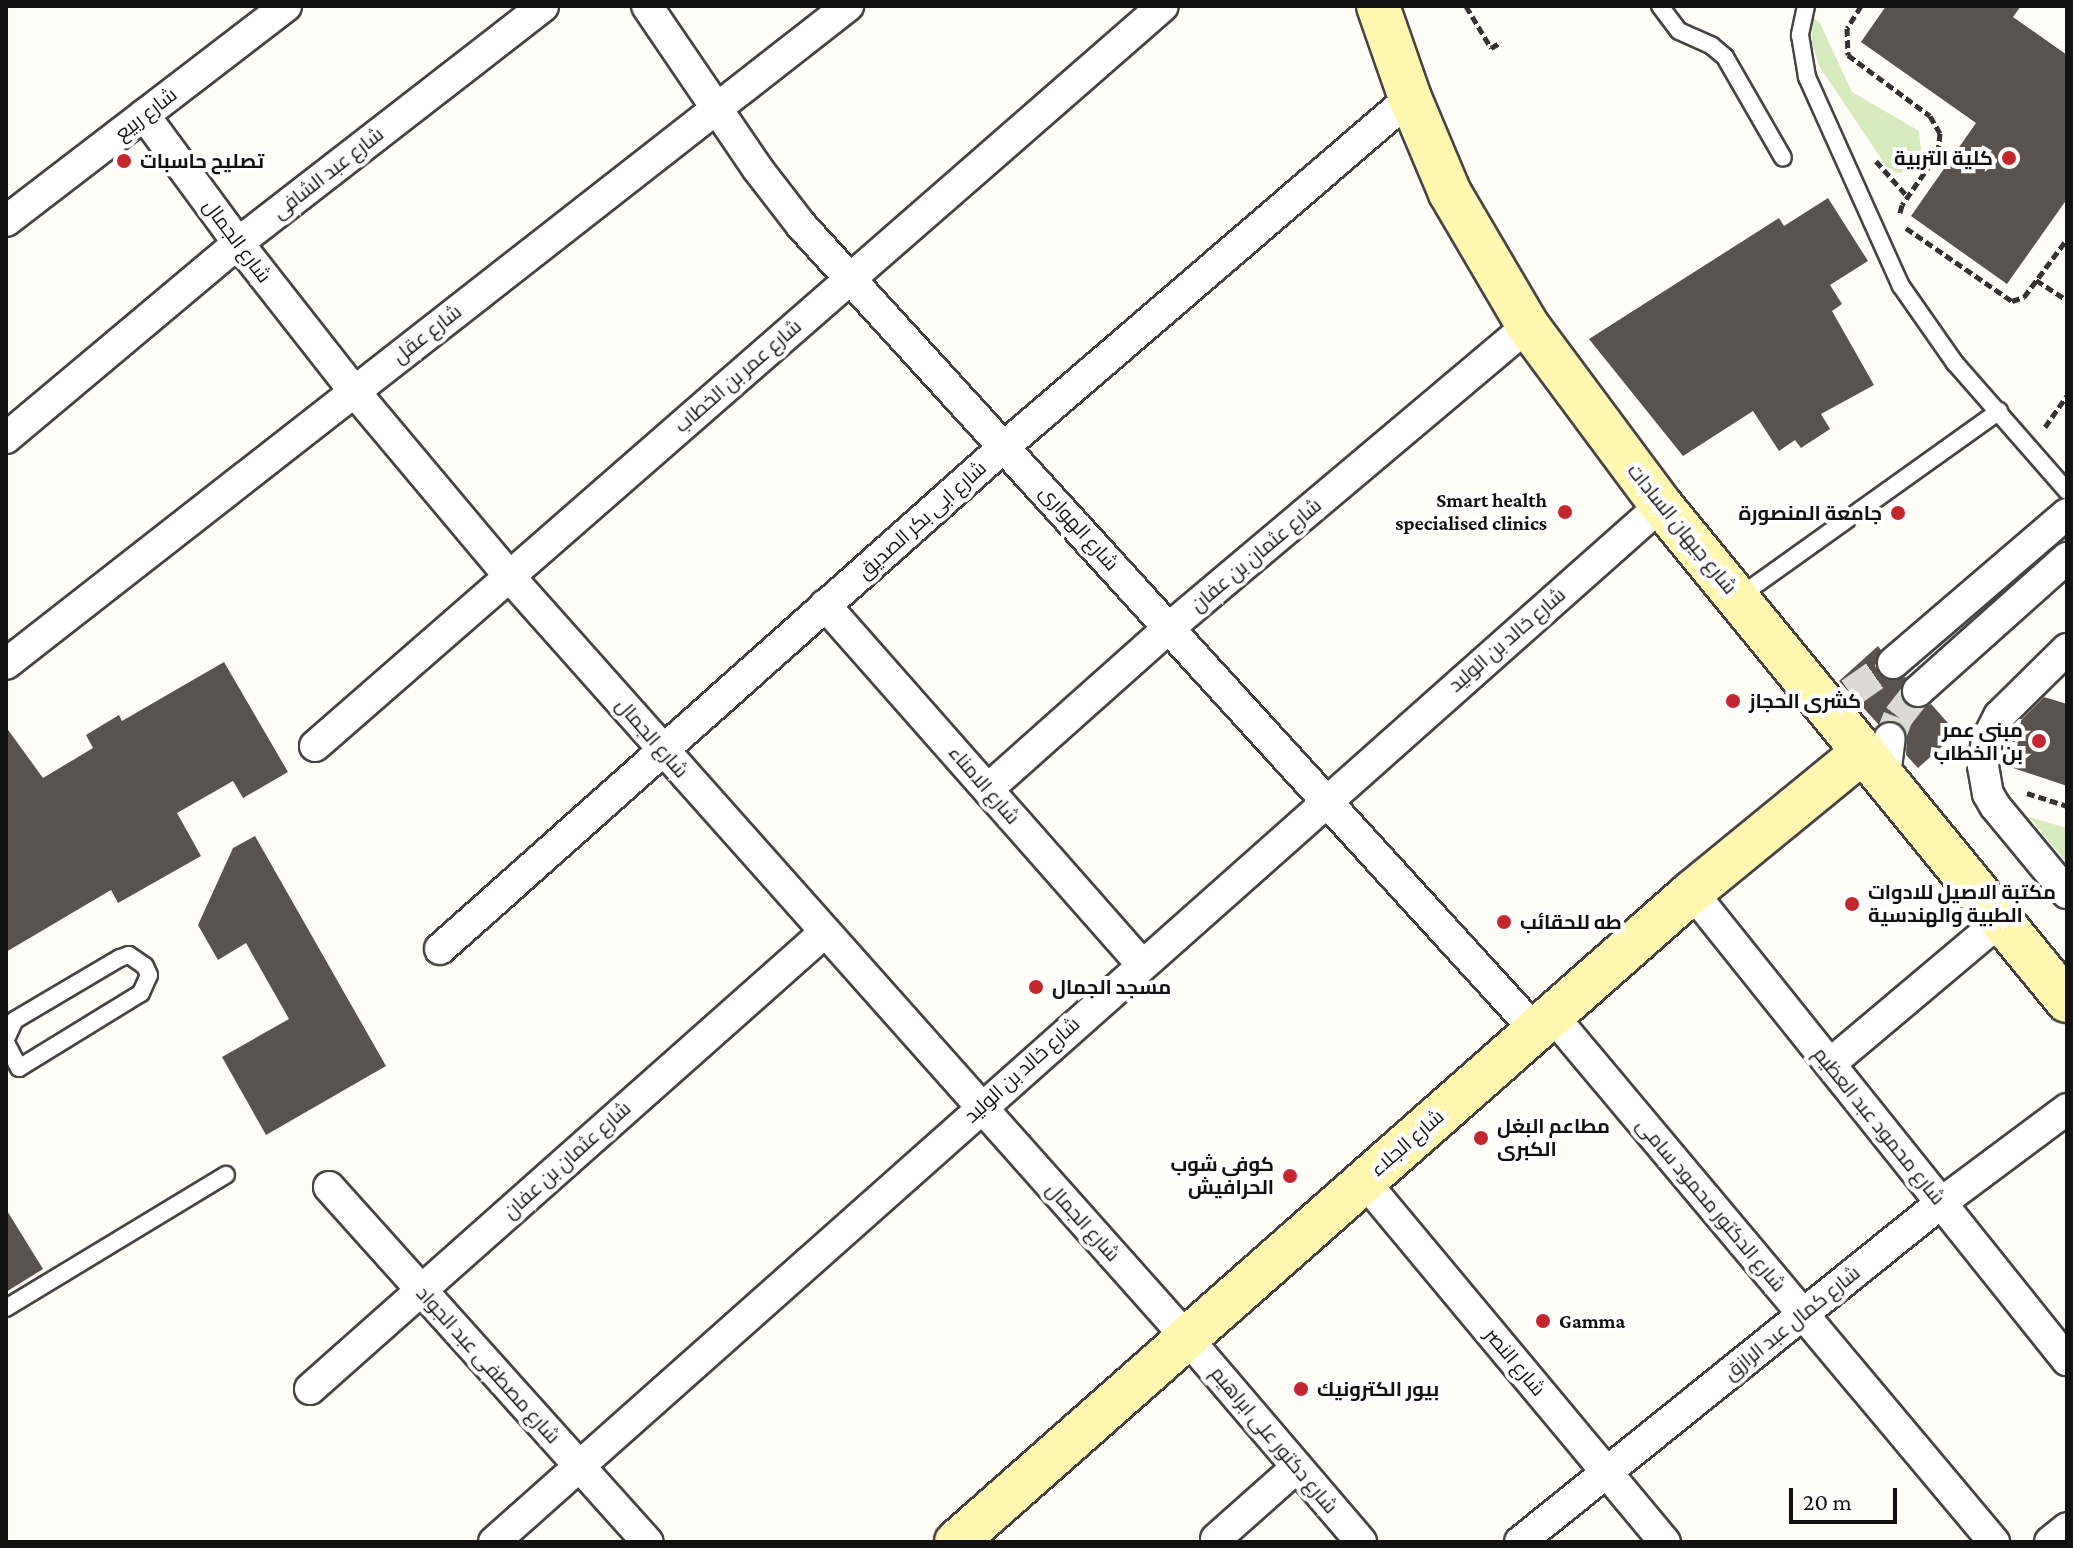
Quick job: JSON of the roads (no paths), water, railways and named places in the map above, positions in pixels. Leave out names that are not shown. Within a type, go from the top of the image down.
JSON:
[{"type":"main road","name":"شارع جيهان السادات","points":[[1378,6],[1410,98],[1450,193],[1528,326],[1661,505],[1737,598],[1831,690],[2067,1001]]},
{"type":"main road","name":"شارع الجلاء","points":[[956,1542],[1692,892],[1880,755]]},
{"type":"street","name":"شارع ربيع","points":[[6,221],[286,6]]},
{"type":"street","name":"شارع عبد الشافى","points":[[6,438],[238,243],[543,6]]},
{"type":"street","name":"شارع الهوارى","points":[[647,6],[792,214],[848,280],[1005,446],[1326,800],[1544,1023]]},
{"type":"street","name":"شارع عقل","points":[[6,664],[848,6]]},
{"type":"street","name":"شارع عمر بن الخطاب","points":[[315,746],[1163,6]]},
{"type":"street","name":"شارع ابى بكر الصديق","points":[[440,949],[1005,446],[1410,98]]},
{"type":"street","name":"شارع الجمال","points":[[144,115],[238,243],[354,391],[509,576],[1187,1338]]},
{"type":"street","name":"شارع عثمان بن عفان","points":[[988,789],[1169,628],[1528,326]]},
{"type":"street","name":"شارع خالد بن الوليد","points":[[494,1542],[1661,505]]},
{"type":"street","points":[[1893,663],[2067,514]]},
{"type":"street","points":[[1918,691],[1991,622],[2063,569]]},
{"type":"street","points":[[1969,598],[1991,622]]},
{"type":"street","name":"شارع الامناء","points":[[825,605],[1142,964]]},
{"type":"street","points":[[2067,649],[1999,716],[1987,740],[1983,766],[1988,794],[1995,806],[2067,893]]},
{"type":"street","name":"شارع محمود عبد العظيم","points":[[1692,892],[2067,1360]]},
{"type":"street","points":[[1830,1064],[2002,919]]},
{"type":"street","name":"شارع عثمان بن عفان","points":[[310,1389],[824,933]]},
{"type":"street","name":"شارع الدكتور محمود سامى","points":[[1544,1023],[1803,1314],[1994,1542]]},
{"type":"street","name":"شارع كمال عبد الرازق","points":[[1520,1542],[1941,1203],[2067,1109]]},
{"type":"street","name":"شارع النصر","points":[[1364,1181],[1665,1542]]},
{"type":"street","name":"شارع مصطفى عبد الجواد","points":[[329,1187],[647,1542]]},
{"type":"street","name":"شارع دكتور على ابراهيم","points":[[1187,1338],[1361,1542]]},
{"type":"street","points":[[1216,1539],[1297,1467]]},
{"type":"street","points":[[2050,1542],[2067,1528]]},
{"type":"lane","points":[[1660,6],[1679,31],[1712,46],[1725,57],[1783,158]]},
{"type":"lane","points":[[1806,6],[1800,35],[1807,77],[1887,259],[1935,339],[2067,491]]},
{"type":"lane","points":[[1737,598],[1999,411]]},
{"type":"lane","points":[[129,955],[145,966],[149,975],[141,993],[12,1072],[6,1041],[15,1020],[120,958],[129,955]]},
{"type":"lane","points":[[6,1308],[226,1175]]},
{"type":"tunnel","points":[[1850,693],[1893,663]]},
{"type":"tunnel","points":[[1890,738],[1898,717],[1918,691]]},
{"type":"place","name":"كلية التربية","points":[[2009,158]]},
{"type":"place","name":"تصليح حاسبات","points":[[124,161]]},
{"type":"place","name":"Smart health specialised clinics","points":[[1565,512]]},
{"type":"place","name":"جامعة المنصورة","points":[[1898,513]]},
{"type":"place","name":"كشرى الحجاز","points":[[1733,701]]},
{"type":"place","name":"مبنى عمر بن الخطاب","points":[[2039,741]]},
{"type":"place","name":"مكتبة الاصيل للادوات الطبية والهندسية","points":[[1852,904]]},
{"type":"place","name":"طه للحقائب","points":[[1504,922]]},
{"type":"place","name":"مسجد الجمال","points":[[1036,987]]},
{"type":"place","name":"مطاعم البغل الكبرى","points":[[1481,1138]]},
{"type":"place","name":"كوفى شوب الحرافيش","points":[[1290,1176]]},
{"type":"place","name":"Gamma","points":[[1543,1321]]},
{"type":"place","name":"بيور الكترونيك","points":[[1301,1389]]}]
